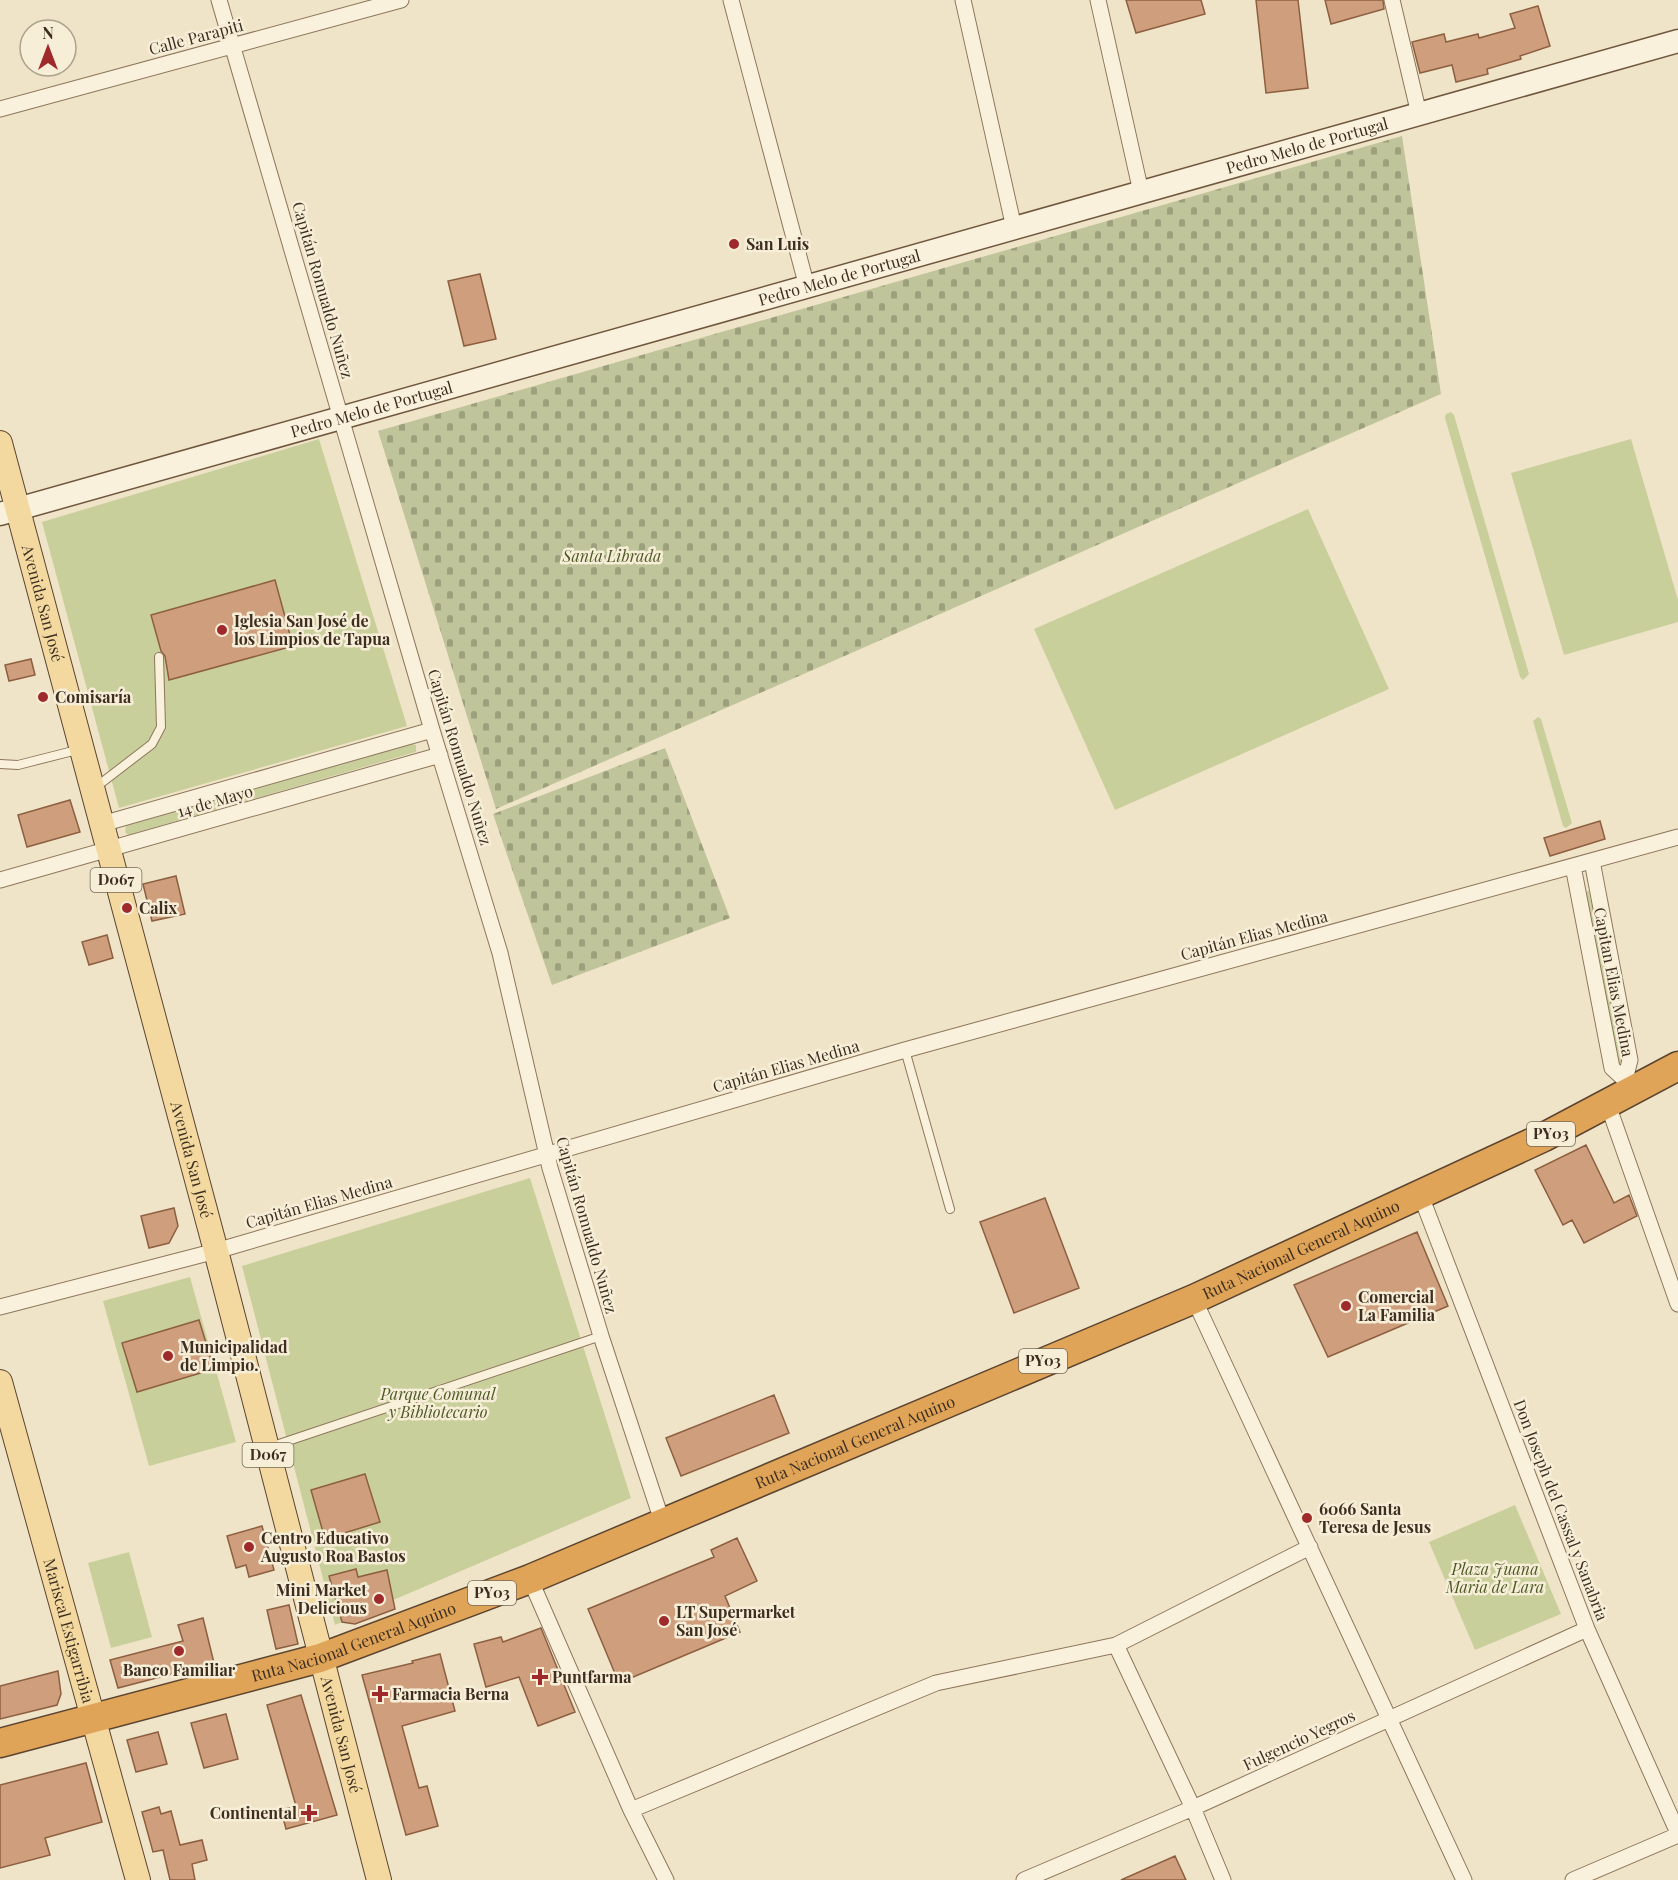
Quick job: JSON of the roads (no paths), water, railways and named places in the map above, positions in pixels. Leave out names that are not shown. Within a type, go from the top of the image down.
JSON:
[{"type":"highway","name":"Ruta Nacional General Aquino","points":[[0,1743],[320,1658],[530,1579],[1194,1299],[1421,1196],[1678,1065]]},
{"type":"main road","name":"Avenida San José","points":[[0,443],[10,511],[82,748],[216,1251],[379,1880]]},
{"type":"main road","name":"Mariscal Estigarribia","points":[[0,1383],[138,1880]]},
{"type":"street","name":"Capitán Romualdo Nuñez","points":[[219,0],[432,730],[500,953],[546,1154],[601,1336],[663,1524]]},
{"type":"street","name":"Calle Parapiti","points":[[0,109],[401,0]]},
{"type":"street","points":[[731,0],[807,286]]},
{"type":"street","points":[[963,0],[1014,228]]},
{"type":"street","points":[[1098,0],[1141,192]]},
{"type":"street","points":[[1392,0],[1419,114]]},
{"type":"street","name":"Pedro Melo de Portugal","points":[[10,511],[1678,41]]},
{"type":"street","name":"14 de Mayo","points":[[102,824],[432,730]]},
{"type":"street","name":"14 de Mayo","points":[[0,880],[440,755]]},
{"type":"street","points":[[1582,864],[1678,839]]},
{"type":"street","name":"Capitán Elias Medina","points":[[0,1306],[216,1251],[905,1050],[1582,864]]},
{"type":"street","name":"Capitan Elias Medina","points":[[1582,864],[1630,1060],[1620,1093]]},
{"type":"street","name":"Capitan Elias Medina","points":[[1582,864],[1612,1068],[1620,1093]]},
{"type":"street","points":[[1620,1093],[1678,1304]]},
{"type":"street","name":"Don Joseph del Cassal y Sanabria","points":[[1421,1196],[1587,1629],[1678,1834]]},
{"type":"street","points":[[1194,1299],[1464,1880]]},
{"type":"street","points":[[631,1810],[936,1683],[1116,1645],[1310,1547]]},
{"type":"street","points":[[530,1579],[631,1810],[666,1880]]},
{"type":"street","name":"Fulgencio Yegros","points":[[1024,1880],[1193,1808],[1587,1629]]},
{"type":"street","points":[[1116,1645],[1193,1808],[1223,1880]]},
{"type":"street","points":[[1573,1880],[1678,1834]]},
{"type":"lane","points":[[93,790],[145,750],[158,736],[160,728],[159,657]]},
{"type":"lane","points":[[0,764],[18,765],[82,748]]},
{"type":"lane","points":[[905,1050],[950,1209]]},
{"type":"lane","points":[[266,1448],[601,1336]]},
{"type":"place","name":"San Luis","points":[[734,244]]},
{"type":"place","name":"Iglesia San José de los Limpios de Tapua","points":[[222,630]]},
{"type":"place","name":"Comisaría","points":[[43,697]]},
{"type":"place","name":"Calix","points":[[127,908]]},
{"type":"place","name":"Comercial La Familia","points":[[1346,1306]]},
{"type":"place","name":"Municipalidad de Limpio.","points":[[168,1356]]},
{"type":"place","name":"6066 Santa Teresa de Jesus","points":[[1307,1518]]},
{"type":"place","name":"Centro Educativo Augusto Roa Bastos","points":[[249,1547]]},
{"type":"place","name":"Mini Market Delicious","points":[[379,1599]]},
{"type":"place","name":"LT Supermarket San José","points":[[664,1621]]},
{"type":"place","name":"Banco Familiar","points":[[179,1651]]},
{"type":"place","name":"Puntfarma","points":[[540,1677]]},
{"type":"place","name":"Farmacia Berna","points":[[380,1694]]},
{"type":"place","name":"Continental","points":[[309,1813]]},
{"type":"park label","name":"Santa Librada","points":[[612,556]]},
{"type":"park label","name":"Parque Comunal y Bibliotecario","points":[[438,1403]]},
{"type":"park label","name":"Plaza Juana Maria de Lara","points":[[1495,1578]]}]
